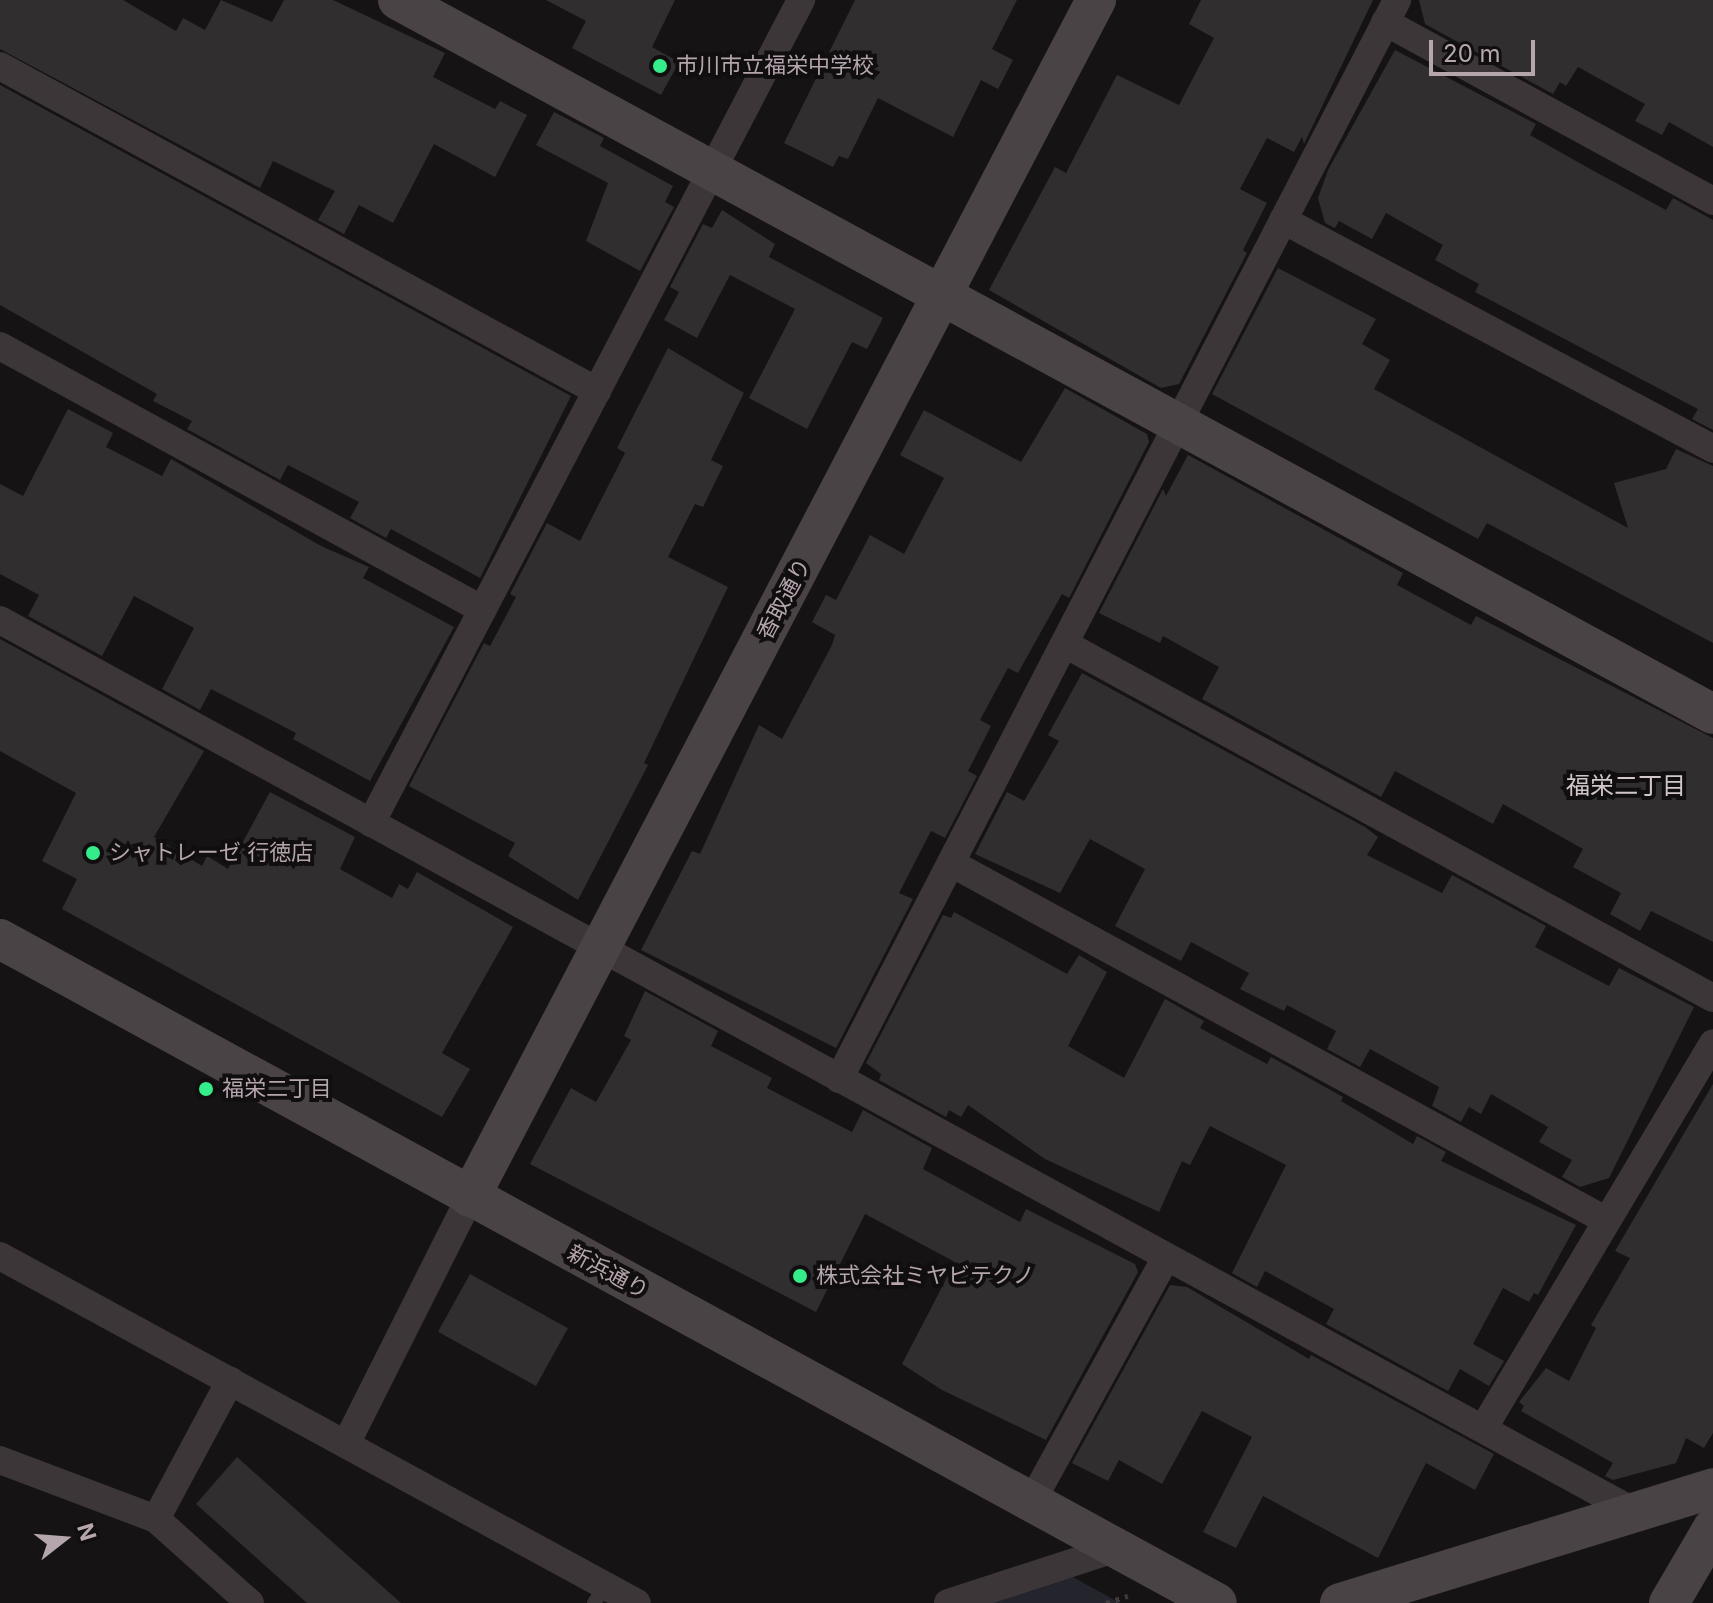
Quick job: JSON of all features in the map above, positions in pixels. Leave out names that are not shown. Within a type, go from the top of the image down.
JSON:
[{"type":"street","points":[[398,0],[942,297],[1711,709]]},
{"type":"street","points":[[371,823],[801,0]]},
{"type":"street","name":"香取通り","points":[[470,1197],[1096,0]]},
{"type":"street","points":[[839,1079],[1391,11],[1713,201]]},
{"type":"street","points":[[0,66],[597,391]]},
{"type":"street","points":[[1283,220],[1713,449]]},
{"type":"street","points":[[0,346],[483,610]]},
{"type":"street","points":[[0,620],[1635,1512]]},
{"type":"street","points":[[1065,644],[1713,998]]},
{"type":"street","points":[[951,863],[1607,1221]]},
{"type":"street","name":"新浜通り","points":[[0,939],[1217,1603]]},
{"type":"street","points":[[1483,1429],[1713,1043]]},
{"type":"street","points":[[346,1444],[470,1197]]},
{"type":"street","points":[[0,1256],[346,1444],[600,1594],[637,1603]]},
{"type":"street","points":[[1032,1501],[1166,1257]]},
{"type":"street","points":[[156,1519],[230,1381]]},
{"type":"street","points":[[0,1460],[156,1519],[250,1603]]},
{"type":"street","points":[[1340,1603],[1713,1488]]},
{"type":"street","points":[[1669,1603],[1708,1546]]},
{"type":"street","points":[[948,1603],[1117,1548]]},
{"type":"path","points":[[1106,1603],[1128,1596]]},
{"type":"shaded area","points":[[1071,1576],[1120,1603],[991,1603]]},
{"type":"building","points":[[0,0],[123,0],[176,31],[183,18],[205,30],[221,0],[272,22],[284,0],[333,0],[445,53],[433,77],[495,109],[500,101],[527,115],[495,177],[434,144],[393,223],[359,205],[344,234],[318,220],[335,191],[273,161],[260,188],[0,49]]},
{"type":"building","points":[[546,0],[675,0],[652,47],[679,62],[661,95],[572,48],[586,21]]},
{"type":"building","points":[[855,0],[1017,0],[992,49],[1013,60],[998,89],[981,80],[953,137],[878,98],[848,159],[839,156],[833,167],[784,143]]},
{"type":"building","points":[[1201,0],[1373,0],[1304,144],[1302,137],[1294,152],[1267,138],[1240,189],[1267,203],[1243,250],[1247,253],[1179,384],[1161,388],[989,290],[1055,167],[1066,173],[1117,75],[1179,105],[1214,38],[1189,24]]},
{"type":"building","points":[[1419,0],[1713,0],[1713,147],[1669,122],[1662,135],[1635,121],[1645,104],[1578,67],[1566,86],[1560,82],[1553,94],[1425,24]]},
{"type":"building","points":[[1395,50],[1536,124],[1530,135],[1666,210],[1673,198],[1713,220],[1713,430],[1692,419],[1698,409],[1475,292],[1479,284],[1435,260],[1443,245],[1386,213],[1372,239],[1339,221],[1335,228],[1325,223],[1318,198],[1328,170]]},
{"type":"building","points":[[0,85],[571,396],[480,578],[391,529],[386,538],[350,518],[359,502],[288,465],[280,480],[187,429],[192,421],[153,401],[157,394],[0,305]]},
{"type":"building","points":[[554,112],[604,138],[600,146],[673,186],[665,202],[674,207],[640,271],[586,241],[608,183],[536,145]]},
{"type":"building","points":[[722,210],[775,244],[769,257],[883,318],[867,349],[852,342],[807,429],[749,398],[795,309],[730,275],[697,338],[664,320],[679,292],[670,287],[703,224],[712,228]]},
{"type":"building","points":[[1278,268],[1376,319],[1362,344],[1390,360],[1374,389],[1628,528],[1614,483],[1666,469],[1676,449],[1713,466],[1713,643],[1487,523],[1478,539],[1212,394]]},
{"type":"building","points":[[668,348],[744,393],[711,460],[723,466],[703,507],[695,504],[668,557],[728,587],[644,763],[648,765],[578,900],[508,856],[515,843],[409,786],[484,643],[490,646],[516,597],[510,594],[547,523],[580,541],[625,453],[617,448]]},
{"type":"building","points":[[1065,388],[1147,434],[1149,442],[1069,598],[1062,594],[1018,673],[1008,668],[980,720],[991,726],[968,771],[977,776],[945,838],[931,831],[899,893],[913,899],[836,1048],[641,950],[692,851],[700,854],[759,725],[782,739],[832,645],[835,635],[812,622],[826,595],[836,600],[870,535],[904,554],[944,478],[900,455],[924,410],[1021,462]]},
{"type":"building","points":[[68,409],[113,433],[106,447],[162,476],[171,459],[321,546],[369,567],[363,578],[454,627],[370,781],[293,739],[296,733],[211,689],[200,710],[162,689],[194,628],[134,596],[102,656],[28,616],[39,595],[0,574],[0,484],[23,496]]},
{"type":"building","points":[[1188,455],[1403,573],[1397,585],[1471,625],[1476,616],[1713,738],[1713,942],[1651,911],[1640,931],[1610,914],[1621,893],[1573,867],[1583,849],[1503,804],[1493,824],[1395,771],[1381,797],[1202,699],[1219,667],[1163,636],[1160,643],[1099,613],[1163,489],[1166,496]]},
{"type":"building","points":[[0,639],[204,751],[154,837],[202,866],[207,856],[228,869],[270,792],[355,837],[340,869],[392,898],[399,884],[408,889],[417,872],[513,927],[442,1053],[470,1069],[442,1117],[62,909],[77,879],[42,861],[76,793],[0,751]]},
{"type":"building","points":[[1082,673],[1365,827],[1378,837],[1367,855],[1442,893],[1452,875],[1546,926],[1535,947],[1609,986],[1619,968],[1694,1007],[1609,1178],[1580,1187],[1562,1177],[1572,1160],[1539,1142],[1548,1127],[1491,1094],[1481,1114],[1469,1107],[1461,1122],[1432,1106],[1439,1087],[1370,1049],[1360,1067],[1327,1049],[1336,1031],[1287,1005],[1284,1011],[1240,989],[1249,973],[1191,942],[1181,961],[1115,926],[1145,869],[1090,839],[1060,893],[975,854],[1007,792],[1024,801],[1059,741],[1048,735]]},
{"type":"building","points":[[954,912],[1067,974],[1079,955],[1107,972],[1068,1046],[1124,1078],[1165,999],[1204,1021],[1200,1028],[1267,1064],[1271,1057],[1343,1097],[1341,1101],[1413,1144],[1417,1136],[1446,1152],[1441,1161],[1576,1225],[1538,1295],[1534,1293],[1529,1302],[1503,1288],[1473,1344],[1504,1361],[1489,1386],[1460,1369],[1448,1391],[1326,1324],[1334,1309],[1265,1271],[1257,1287],[1232,1273],[1286,1165],[1210,1126],[1190,1165],[1182,1161],[1159,1212],[1045,1159],[968,1105],[961,1117],[949,1110],[946,1117],[879,1080],[881,1074],[866,1063],[943,915],[951,918]]},
{"type":"building","points":[[645,991],[718,1031],[711,1046],[772,1078],[767,1088],[852,1132],[863,1110],[932,1148],[923,1169],[1020,1222],[1026,1209],[1135,1264],[1138,1272],[1046,1440],[942,1390],[902,1364],[955,1262],[865,1214],[816,1312],[530,1164],[571,1088],[596,1102],[631,1040],[624,1036]]},
{"type":"building","points":[[1713,1084],[1713,1433],[1704,1448],[1686,1438],[1676,1463],[1613,1480],[1605,1476],[1613,1463],[1521,1411],[1524,1406],[1519,1402],[1546,1368],[1569,1381],[1596,1328],[1591,1325],[1630,1258],[1615,1251]]},
{"type":"building","points":[[470,1274],[568,1328],[536,1386],[438,1332]]},
{"type":"building","points":[[1170,1285],[1187,1287],[1309,1359],[1311,1355],[1494,1454],[1475,1490],[1426,1463],[1378,1558],[1263,1496],[1236,1548],[1203,1532],[1252,1437],[1202,1411],[1162,1484],[1119,1460],[1108,1481],[1072,1463]]},
{"type":"building","points":[[237,1457],[401,1603],[307,1603],[196,1504]]},
{"type":"place","name":"市川市立福栄中学校","points":[[660,66]]},
{"type":"place","name":"シャトレーゼ 行徳店","points":[[93,853]]},
{"type":"place","name":"福栄二丁目","points":[[206,1089]]},
{"type":"place","name":"株式会社ミヤビテクノ","points":[[800,1276]]},
{"type":"district","name":"福栄二丁目","points":[[1626,786]]}]
